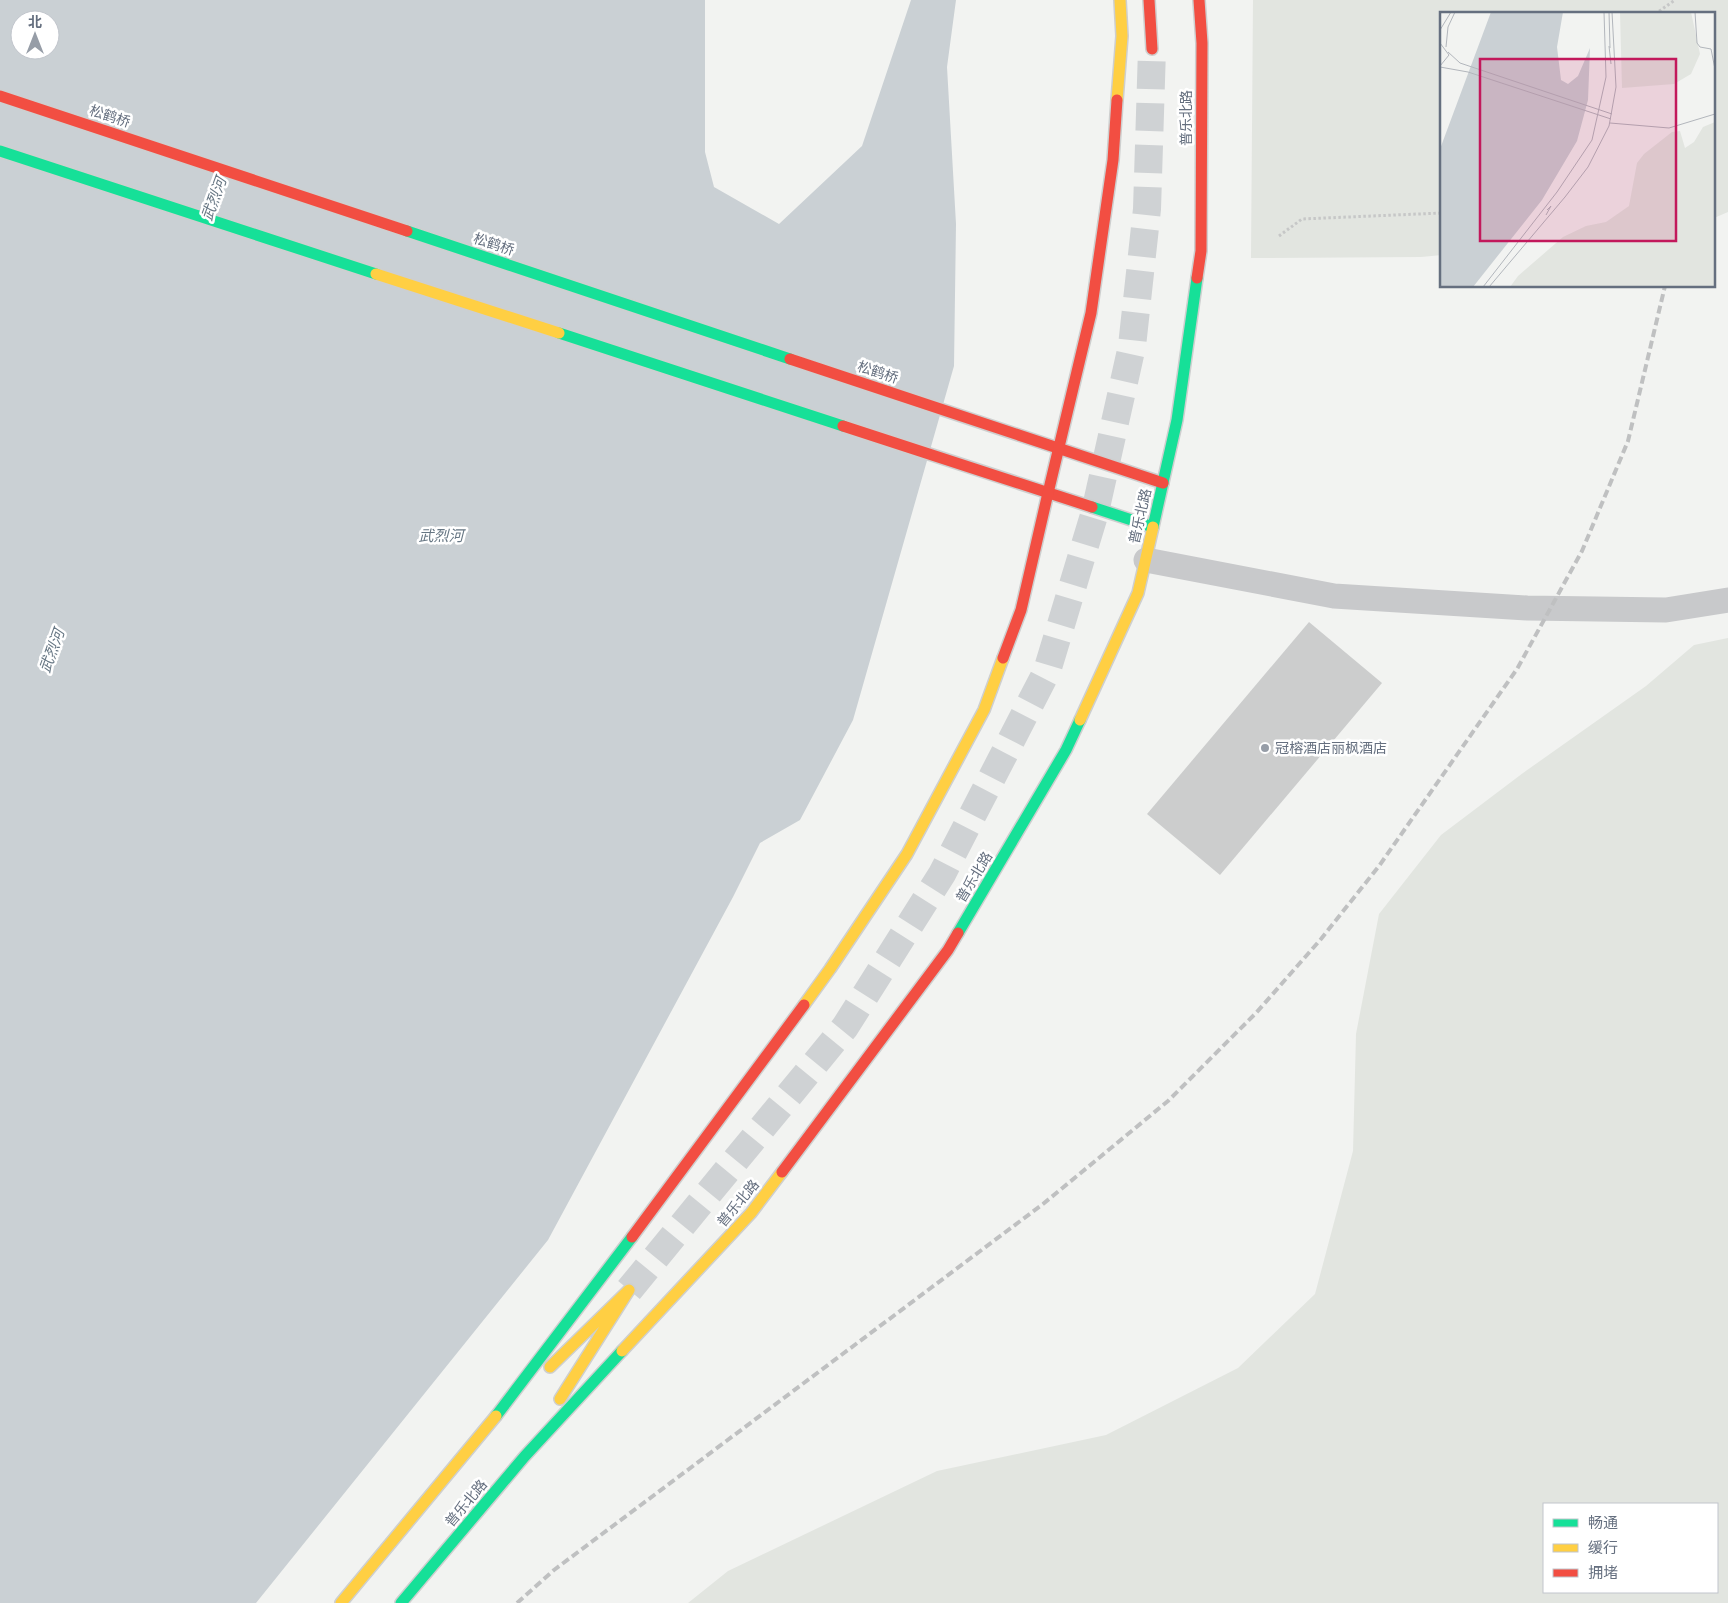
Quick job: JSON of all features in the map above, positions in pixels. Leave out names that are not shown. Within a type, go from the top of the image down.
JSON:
[{"type":"main road","points":[[341,1603],[483,1433],[680,1175],[830,969],[907,854],[984,710],[1021,610],[1058,448],[1092,314],[1114,160],[1122,36],[1120,0]]},
{"type":"main road","name":"普乐北路","points":[[401,1603],[525,1456],[751,1213],[948,950],[1066,750],[1138,593],[1177,420],[1201,251],[1202,43],[1199,0]]},
{"type":"main road","name":"松鹤桥","points":[[0,96],[1163,483]]},
{"type":"main road","points":[[0,151],[1153,527]]},
{"type":"main road","points":[[483,1433],[629,1290],[525,1456]]},
{"type":"street","points":[[1146,560],[1334,596],[1527,608],[1666,610],[1728,600]]},
{"type":"path","points":[[1658,12],[1675,0]]},
{"type":"path","points":[[1279,236],[1302,219],[1440,213]]},
{"type":"shaded area","points":[[1253,0],[1728,0],[1728,212],[1716,217],[1716,12],[1440,12],[1440,255],[1421,257],[1251,258]]},
{"type":"shaded area","points":[[1728,638],[1728,1603],[688,1603],[728,1571],[937,1471],[1106,1435],[1238,1368],[1315,1294],[1353,1151],[1356,1034],[1379,914],[1441,835],[1523,773],[1646,686],[1694,645]]},
{"type":"water","name":"武烈河","points":[[0,0],[705,0],[705,152],[714,187],[779,224],[862,146],[911,0],[956,0],[947,67],[956,224],[954,366],[853,720],[800,820],[760,843],[733,897],[548,1240],[256,1603],[0,1603]]},
{"type":"building","name":"冠榕酒店丽枫酒店","points":[[1309,622],[1382,683],[1220,875],[1147,814]]},
{"type":"tunnel","points":[[629,1290],[845,1027],[942,874],[1047,671],[1095,512],[1132,346],[1147,209],[1152,49]]},
{"type":"railway","points":[[517,1603],[554,1570],[1043,1204],[1168,1101],[1256,1013],[1321,939],[1379,866],[1517,669],[1582,551],[1628,441],[1665,288]]},
{"type":"traffic: fast","points":[[0,151],[376,274]]},
{"type":"traffic: fast","points":[[407,231],[790,359]]},
{"type":"traffic: fast","points":[[1092,507],[1153,527],[1177,420],[1197,278]]},
{"type":"traffic: fast","points":[[559,333],[843,426]]},
{"type":"traffic: fast","points":[[958,933],[1066,750],[1080,720]]},
{"type":"traffic: fast","points":[[496,1416],[632,1237]]},
{"type":"traffic: fast","points":[[401,1603],[525,1456],[622,1351]]},
{"type":"traffic: slow","points":[[1117,100],[1122,36],[1120,0]]},
{"type":"traffic: slow","points":[[376,274],[559,333]]},
{"type":"traffic: slow","points":[[1080,720],[1138,593],[1153,527]]},
{"type":"traffic: slow","points":[[804,1005],[907,854],[984,710],[1003,658]]},
{"type":"traffic: slow","points":[[622,1351],[751,1213],[782,1172]]},
{"type":"traffic: slow","points":[[550,1367],[629,1290],[560,1399]]},
{"type":"traffic: slow","points":[[341,1603],[496,1416]]},
{"type":"traffic: jam","points":[[1149,0],[1152,49]]},
{"type":"traffic: jam","points":[[1197,278],[1201,251],[1202,43],[1199,0]]},
{"type":"traffic: jam","points":[[0,96],[407,231]]},
{"type":"traffic: jam","points":[[1048,493],[1091,313],[1113,160],[1117,100]]},
{"type":"traffic: jam","points":[[790,359],[1163,483]]},
{"type":"traffic: jam","points":[[843,426],[1092,507]]},
{"type":"traffic: jam","points":[[1003,658],[1021,610],[1048,493]]},
{"type":"traffic: jam","points":[[782,1172],[948,950],[958,933]]},
{"type":"traffic: jam","points":[[632,1237],[804,1005]]},
{"type":"place","name":"冠榕酒店丽枫酒店","points":[[1265,748]]}]
